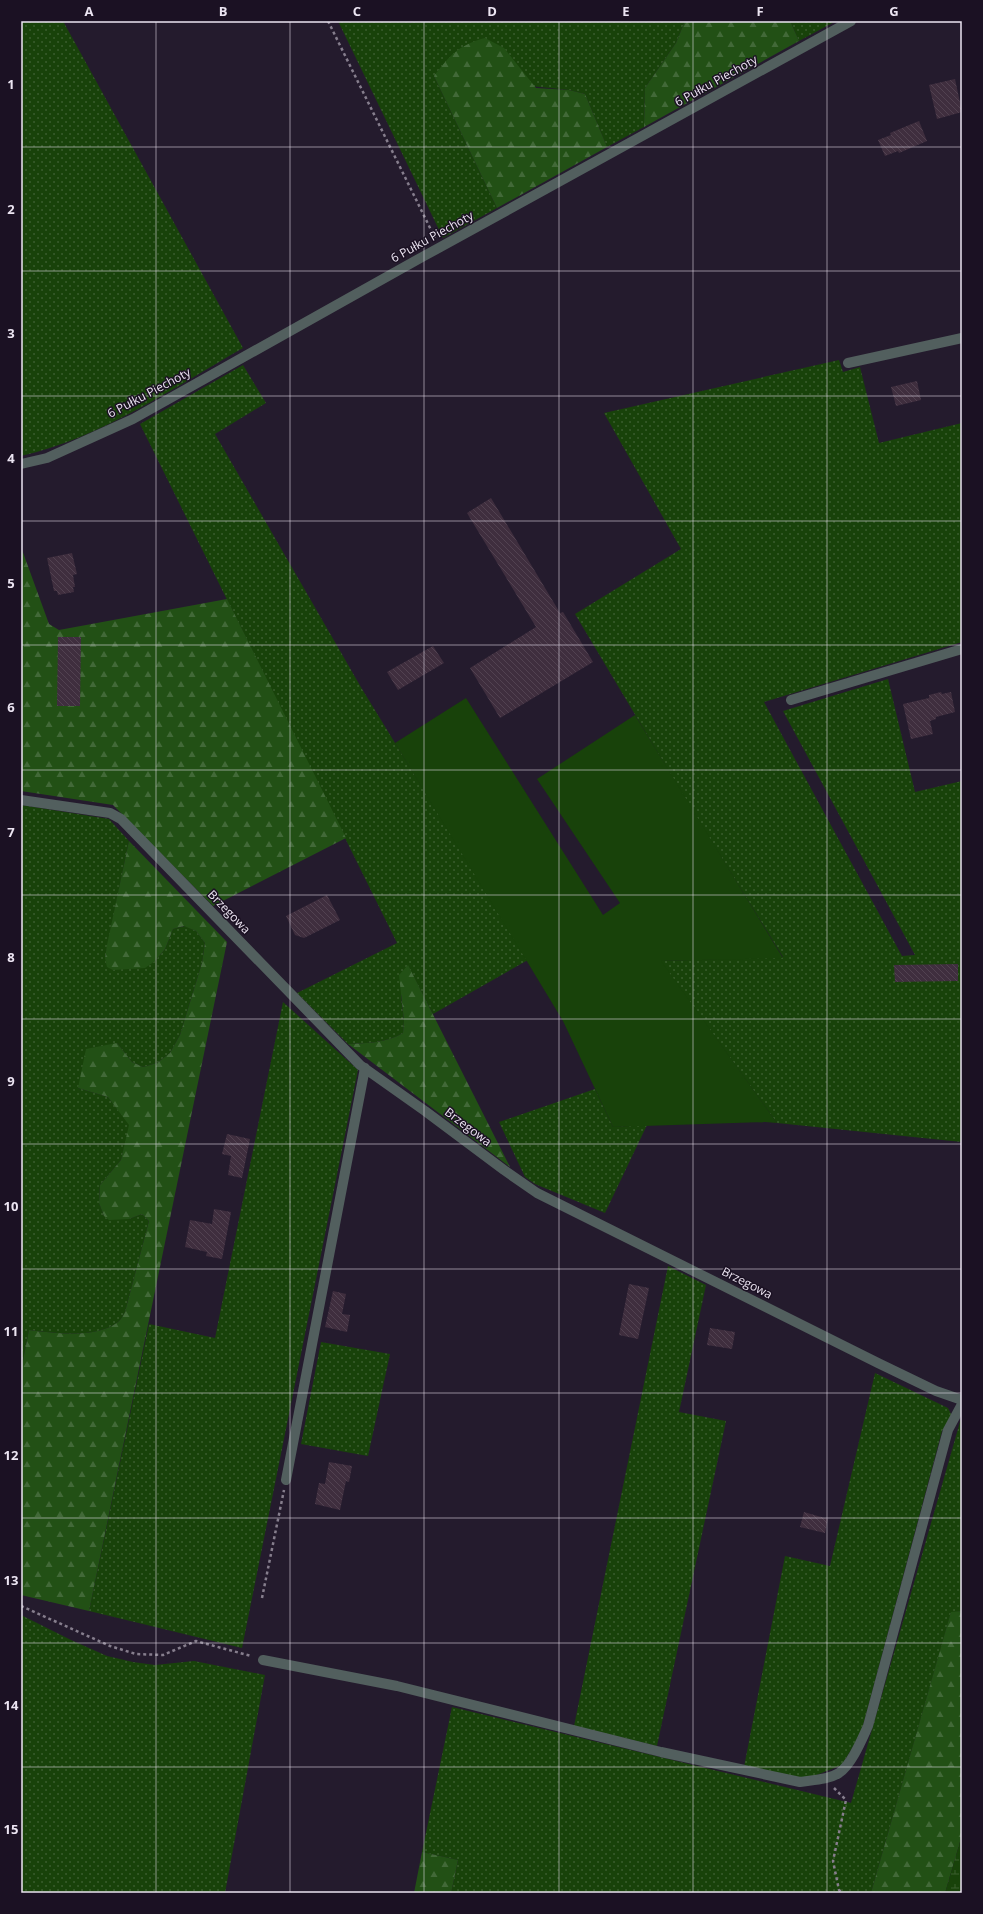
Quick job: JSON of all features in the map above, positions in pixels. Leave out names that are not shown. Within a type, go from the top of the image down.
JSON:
[{"type":"street","name":"6 Pułku Piechoty","points":[[21,464],[46,458],[133,419],[440,247],[851,21]]},
{"type":"street","points":[[848,363],[962,338]]},
{"type":"street","points":[[791,700],[962,649]]},
{"type":"street","name":"Brzegowa","points":[[21,800],[110,813],[121,819],[365,1068],[537,1193],[878,1363],[936,1390],[962,1400]]},
{"type":"street","points":[[286,1480],[365,1068]]},
{"type":"street","points":[[263,1660],[397,1686],[661,1752],[800,1782],[823,1779],[840,1773],[854,1755],[868,1726],[948,1430],[962,1404]]},
{"type":"path","points":[[328,21],[440,247]]},
{"type":"path","points":[[262,1598],[286,1480]]},
{"type":"path","points":[[21,1606],[110,1646],[136,1654],[163,1655],[196,1641],[263,1660]]},
{"type":"path","points":[[823,1779],[846,1800],[833,1861],[839,1890],[842,1893]]},
{"type":"green space","points":[[21,21],[63,21],[243,348],[163,395],[108,424],[51,448],[21,456]]},
{"type":"green space","points":[[338,21],[409,21],[410,23],[414,21],[685,21],[676,43],[645,88],[644,127],[607,147],[585,94],[569,90],[434,76],[497,208],[443,238]]},
{"type":"green space","points":[[685,21],[790,21],[799,41],[644,127],[645,88],[676,43]]},
{"type":"green space","points":[[790,21],[836,21],[799,41]]},
{"type":"green space","points":[[485,38],[504,48],[536,88],[569,90],[585,94],[607,147],[497,208],[434,76],[445,62],[456,52],[468,44]]},
{"type":"green space","points":[[839,360],[843,372],[860,367],[879,443],[962,423],[962,642],[764,702],[902,956],[915,955],[783,711],[888,679],[915,792],[962,781],[962,1142],[777,1123],[660,961],[783,957],[692,810],[575,614],[681,549],[604,413]]},
{"type":"green space","points":[[243,365],[266,403],[215,434],[362,689],[528,960],[433,1014],[408,966],[401,996],[404,1021],[403,1033],[384,1041],[348,1044],[297,993],[397,943],[140,424]]},
{"type":"green space","points":[[21,547],[49,624],[59,630],[227,599],[346,838],[213,906],[113,805],[21,791]]},
{"type":"green space","points":[[466,698],[603,915],[620,903],[537,779],[635,715],[783,958],[661,961],[777,1123],[765,1122],[613,1127],[563,1021],[395,743]]},
{"type":"green space","points":[[21,805],[109,819],[129,841],[105,958],[155,961],[165,949],[173,929],[185,926],[196,931],[205,943],[202,963],[180,1035],[170,1053],[157,1063],[143,1067],[132,1062],[117,1043],[78,1088],[108,1097],[130,1125],[121,1160],[100,1185],[99,1203],[104,1216],[129,1219],[142,1214],[149,1221],[125,1312],[118,1322],[99,1331],[75,1334],[29,1330],[21,1371]]},
{"type":"green space","points":[[129,841],[227,942],[89,1611],[21,1595],[21,1371],[29,1330],[75,1334],[99,1331],[118,1322],[125,1312],[149,1221],[142,1214],[129,1219],[109,1220],[104,1216],[99,1203],[100,1185],[121,1160],[129,1125],[108,1097],[78,1088],[86,1049],[117,1043],[132,1062],[143,1067],[157,1063],[170,1053],[180,1035],[202,963],[205,943],[196,931],[184,926],[173,929],[165,949],[155,961],[145,968],[113,970],[107,967],[105,958],[107,945]]},
{"type":"green space","points":[[408,965],[510,1167],[348,1044],[384,1041],[403,1033],[404,1021],[399,975]]},
{"type":"green space","points":[[283,1002],[358,1070],[242,1648],[89,1611],[149,1324],[215,1338]]},
{"type":"green space","points":[[595,1089],[613,1127],[647,1125],[605,1213],[535,1184],[525,1177],[499,1122]]},
{"type":"green space","points":[[668,1266],[706,1285],[679,1412],[726,1421],[657,1746],[574,1726]]},
{"type":"green space","points":[[321,1342],[390,1354],[368,1456],[301,1444]]},
{"type":"green space","points":[[875,1373],[948,1408],[952,1416],[942,1431],[861,1733],[842,1765],[814,1776],[800,1778],[744,1767],[785,1556],[830,1566]]},
{"type":"green space","points":[[962,1415],[962,1611],[951,1613],[871,1893],[451,1893],[458,1860],[422,1852],[452,1707],[851,1803]]},
{"type":"green space","points":[[962,1611],[962,1835],[945,1893],[871,1893],[951,1612]]},
{"type":"green space","points":[[21,1615],[107,1656],[155,1665],[194,1661],[265,1675],[225,1893],[21,1893]]},
{"type":"green space","points":[[962,1835],[962,1893],[945,1893]]},
{"type":"green space","points":[[422,1852],[458,1860],[451,1893],[414,1893]]},
{"type":"building","points":[[955,79],[962,112],[937,119],[929,85]]},
{"type":"building","points":[[919,121],[927,141],[899,153],[898,151],[885,156],[878,140],[891,135],[890,133]]},
{"type":"building","points":[[917,381],[921,400],[896,406],[891,387]]},
{"type":"building","points":[[491,498],[560,613],[563,612],[593,662],[500,718],[470,668],[536,627],[467,513]]},
{"type":"building","points":[[72,553],[77,574],[73,575],[75,587],[73,587],[74,592],[58,595],[57,591],[54,591],[47,558]]},
{"type":"building","points":[[58,637],[81,637],[80,706],[57,706]]},
{"type":"building","points":[[433,646],[444,663],[398,690],[387,672]]},
{"type":"building","points":[[941,692],[942,694],[951,692],[955,712],[936,717],[936,719],[930,721],[933,734],[911,739],[903,704],[929,698],[929,695]]},
{"type":"building","points":[[327,895],[340,920],[304,938],[295,935],[286,916]]},
{"type":"building","points":[[958,964],[958,981],[895,982],[894,965]]},
{"type":"building","points":[[227,1134],[250,1139],[242,1178],[228,1175],[231,1156],[222,1154]]},
{"type":"building","points":[[214,1209],[231,1212],[222,1259],[206,1256],[207,1252],[185,1247],[190,1220],[212,1224]]},
{"type":"building","points":[[629,1284],[649,1288],[638,1339],[619,1335]]},
{"type":"building","points":[[333,1291],[346,1294],[342,1314],[350,1315],[347,1332],[325,1327]]},
{"type":"building","points":[[710,1328],[735,1332],[732,1349],[707,1345]]},
{"type":"building","points":[[329,1462],[352,1466],[349,1482],[346,1481],[340,1510],[315,1504],[319,1483],[325,1484]]},
{"type":"building","points":[[804,1512],[828,1519],[825,1533],[800,1527]]}]
